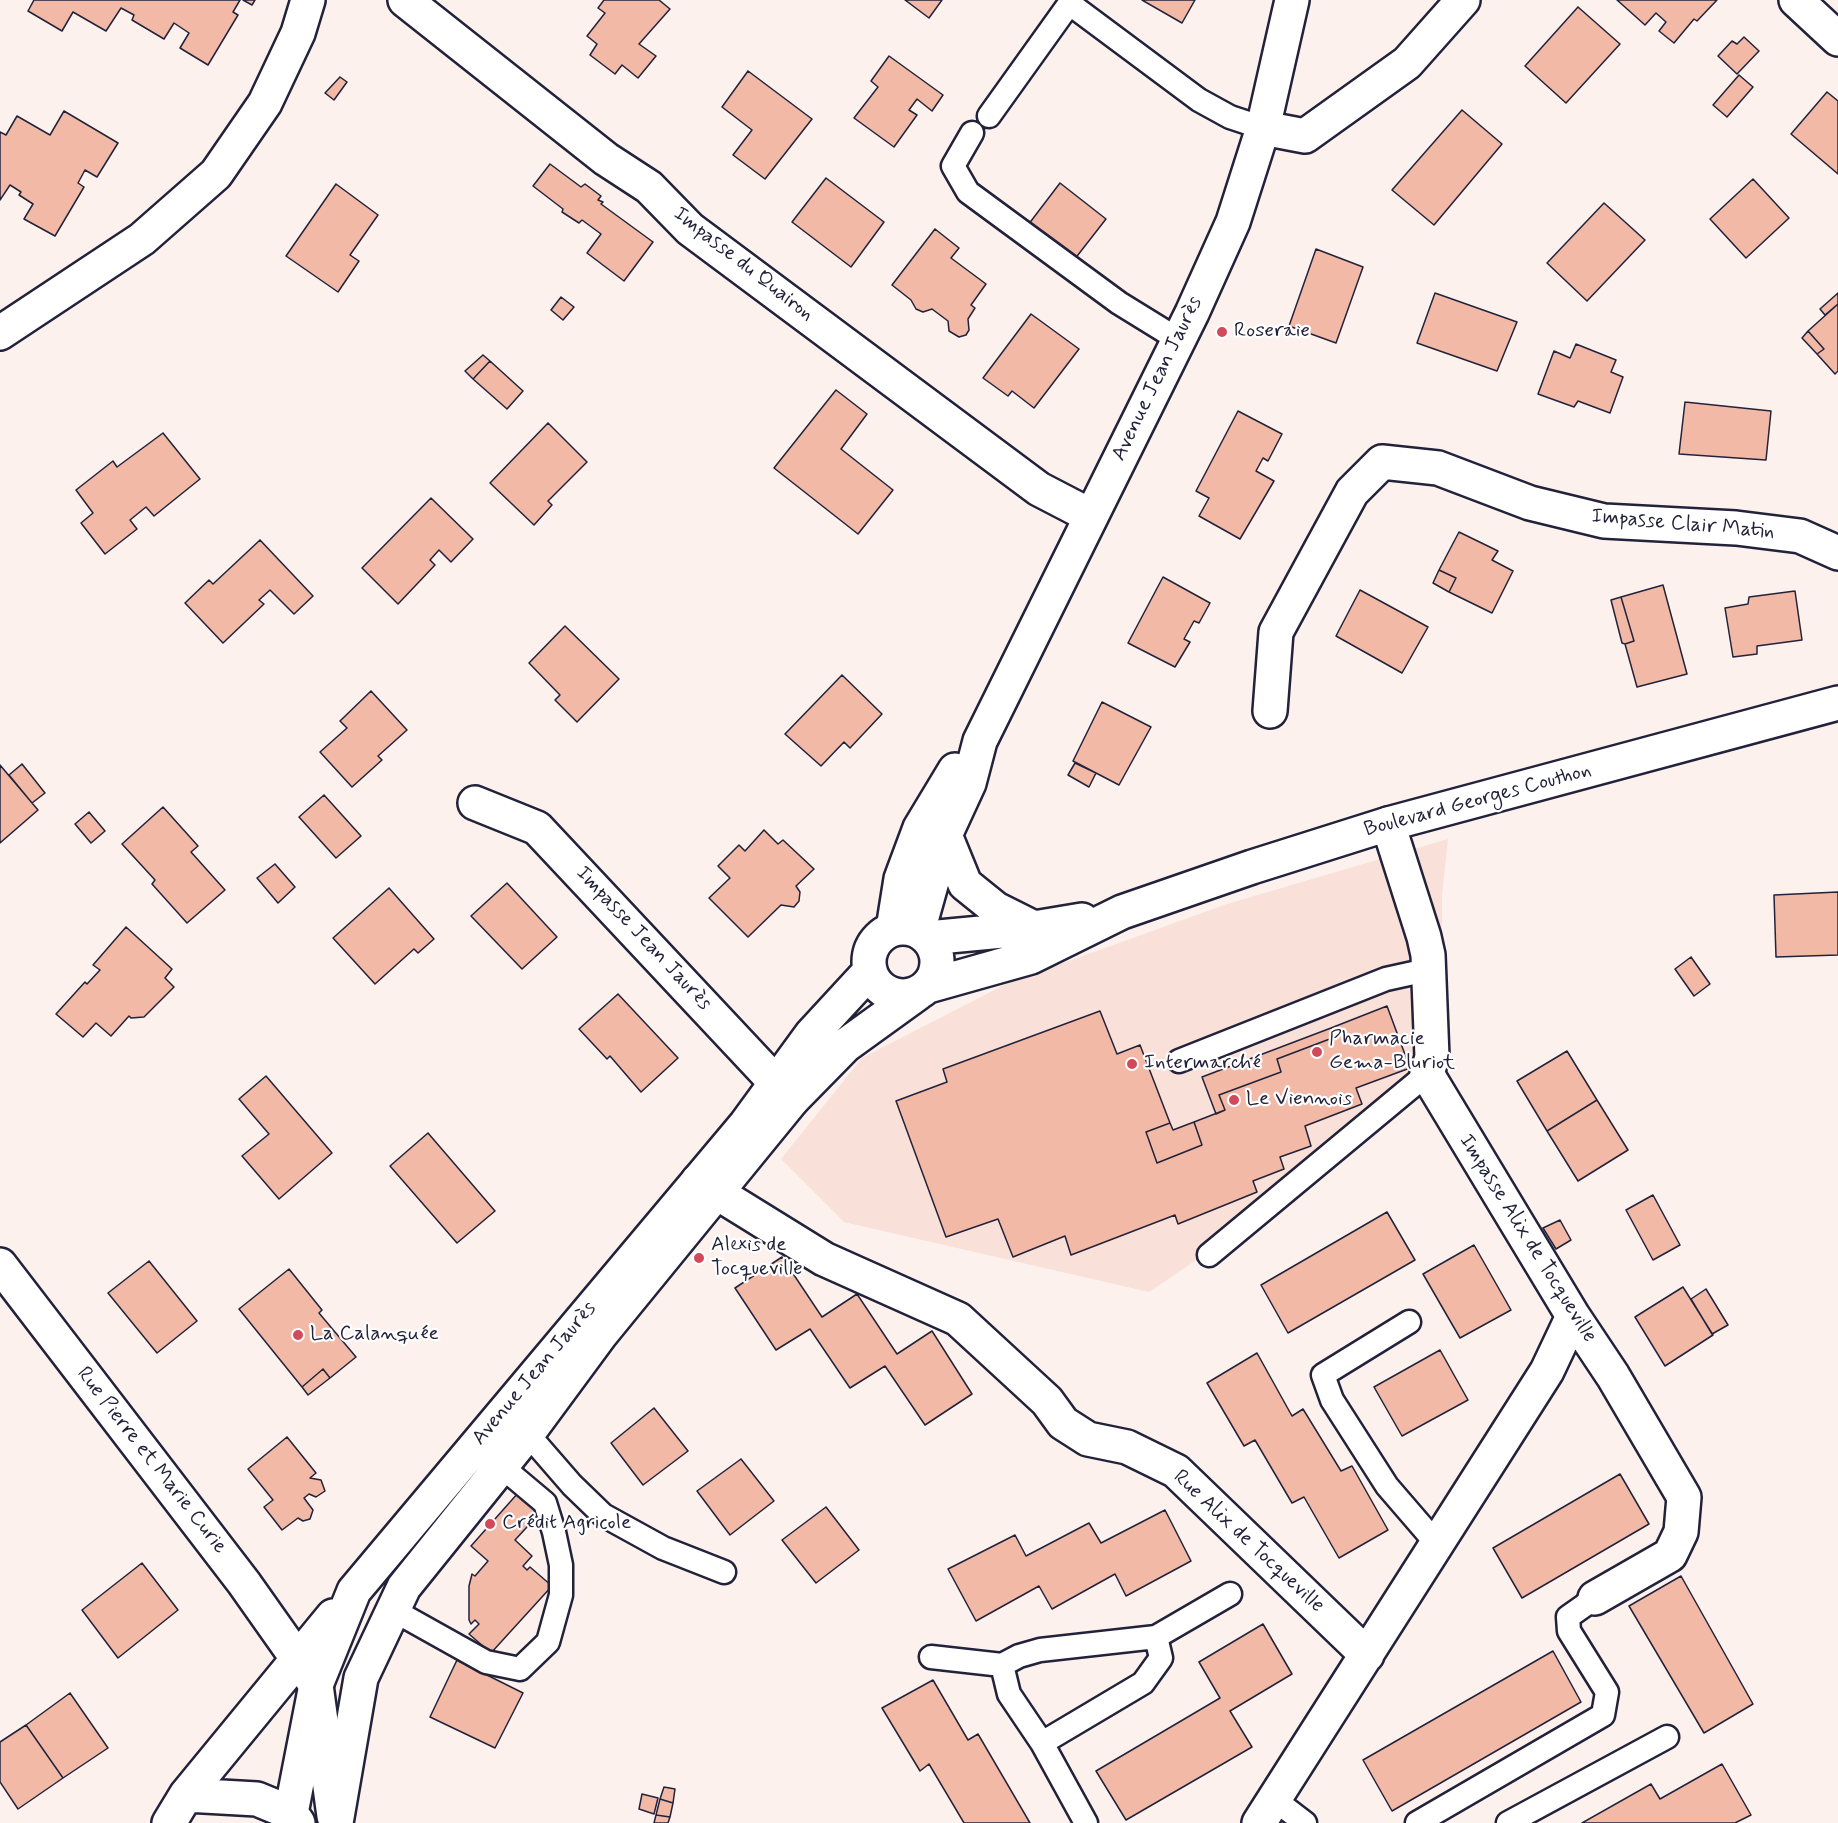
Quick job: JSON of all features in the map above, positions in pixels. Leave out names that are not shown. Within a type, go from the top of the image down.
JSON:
[{"type":"street","points":[[0,333],[142,239],[216,174],[265,103],[298,33],[308,0]]},
{"type":"street","name":"Impasse du Quairon","points":[[405,0],[606,159],[649,187],[690,229],[1039,489],[1090,516]]},
{"type":"street","name":"Avenue Jean Jaurès","points":[[913,932],[945,835],[969,783],[980,741],[1179,340],[1233,222],[1263,128],[1292,0]]},
{"type":"street","points":[[1263,128],[1305,136],[1407,63],[1463,0]]},
{"type":"street","points":[[1796,0],[1838,39]]},
{"type":"street","name":"Impasse Clair Matin","points":[[1270,711],[1276,632],[1352,492],[1382,462],[1438,468],[1530,503],[1604,521],[1736,528],[1800,536],[1838,553]]},
{"type":"street","name":"Boulevard Georges Couthon","points":[[923,990],[1031,957],[1122,912],[1252,867],[1388,824],[1838,703]]},
{"type":"street","name":"Avenue Jean Jaurès","points":[[913,932],[901,879],[921,828],[951,775],[980,741]]},
{"type":"street","name":"Impasse Jean Jaurès","points":[[476,803],[537,828],[784,1090]]},
{"type":"street","points":[[1388,824],[1424,937],[1432,1057],[1427,1074]]},
{"type":"street","points":[[945,835],[965,884],[996,909],[1035,928]]},
{"type":"street","name":"Boulevard Georges Couthon","points":[[913,932],[1035,928],[1122,912]]},
{"type":"street","points":[[913,932],[936,953],[937,970],[923,990],[903,996],[889,993],[877,985],[870,972],[869,958],[873,946],[882,935],[913,932]]},
{"type":"street","name":"Avenue Jean Jaurès","points":[[784,1090],[811,1035],[870,972]]},
{"type":"street","name":"Avenue Jean Jaurès","points":[[336,1823],[361,1678],[404,1587],[528,1433],[708,1188],[746,1124],[784,1090],[923,990]]},
{"type":"street","name":"Impasse Alix de Tocqueville","points":[[1427,1074],[1573,1316],[1613,1376],[1684,1497],[1681,1532],[1670,1555],[1595,1598]]},
{"type":"street","name":"Avenue Jean Jaurès","points":[[169,1823],[186,1795],[307,1672],[354,1591],[505,1411],[708,1188]]},
{"type":"street","name":"Rue Alix de Tocqueville","points":[[708,1188],[824,1259],[958,1319],[1047,1401],[1063,1423],[1080,1434],[1127,1447],[1176,1471],[1367,1655]]},
{"type":"street","name":"Rue Pierre et Marie Curie","points":[[0,1265],[244,1583],[307,1672]]},
{"type":"street","points":[[1267,1811],[1547,1371],[1573,1316]]},
{"type":"street","points":[[307,1672],[361,1678]]},
{"type":"street","points":[[186,1795],[257,1799],[294,1820],[307,1672]]},
{"type":"street","points":[[307,1672],[336,1823]]},
{"type":"lane","points":[[988,116],[1071,2],[1199,100],[1230,117],[1263,128]]},
{"type":"lane","points":[[972,133],[953,166],[968,192],[1119,303],[1179,340]]},
{"type":"lane","points":[[1179,1061],[1386,978],[1427,970]]},
{"type":"lane","points":[[1209,1255],[1427,1074]]},
{"type":"lane","points":[[1408,1322],[1323,1375],[1332,1400],[1387,1486],[1437,1544]]},
{"type":"lane","points":[[505,1411],[528,1433],[572,1485],[603,1515],[663,1548],[724,1572]]},
{"type":"lane","points":[[393,1610],[486,1662],[520,1669],[548,1642],[561,1595],[561,1565],[554,1532],[544,1503],[501,1466]]},
{"type":"lane","points":[[931,1657],[1002,1665],[1019,1656],[1040,1650],[1156,1637],[1230,1594]]},
{"type":"lane","points":[[1417,1823],[1603,1715],[1607,1692],[1569,1631],[1568,1617],[1595,1598]]},
{"type":"lane","points":[[1042,1743],[1143,1683],[1161,1658],[1156,1637]]},
{"type":"lane","points":[[1002,1665],[1009,1694],[1042,1743],[1086,1823]]},
{"type":"lane","points":[[1508,1823],[1667,1737]]},
{"type":"lane","points":[[1267,1811],[1305,1823]]},
{"type":"shaded area","points":[[1448,839],[1442,895],[1442,1064],[1310,1183],[1149,1292],[844,1222],[781,1159],[862,1058],[1008,983],[1227,904]]},
{"type":"building","points":[[34,0],[240,0],[233,12],[238,15],[208,65],[180,48],[189,33],[174,23],[164,39],[132,20],[134,15],[121,8],[106,31],[73,12],[62,31],[28,11]]},
{"type":"building","points":[[243,0],[255,0],[252,5]]},
{"type":"building","points":[[604,0],[659,0],[670,9],[639,44],[656,56],[638,78],[622,65],[615,74],[590,55],[597,44],[587,36],[605,13],[598,8]]},
{"type":"building","points":[[905,0],[942,0],[929,18]]},
{"type":"building","points":[[1142,0],[1195,0],[1182,23]]},
{"type":"building","points":[[1617,0],[1717,0],[1697,21],[1694,19],[1674,43],[1659,31],[1666,22],[1656,13],[1645,25]]},
{"type":"building","points":[[1578,7],[1620,44],[1566,103],[1525,66]]},
{"type":"building","points":[[1744,37],[1759,51],[1737,74],[1718,56],[1732,41],[1737,44]]},
{"type":"building","points":[[889,56],[943,95],[932,111],[917,99],[909,110],[917,115],[894,147],[854,118],[878,87],[871,81]]},
{"type":"building","points":[[748,71],[812,119],[765,179],[733,155],[752,130],[722,107]]},
{"type":"building","points":[[1739,75],[1753,87],[1727,117],[1713,105]]},
{"type":"building","points":[[340,77],[347,82],[334,100],[325,93]]},
{"type":"building","points":[[1827,92],[1838,101],[1838,174],[1791,134]]},
{"type":"building","points":[[1462,110],[1502,144],[1434,225],[1392,190]]},
{"type":"building","points":[[64,111],[118,143],[97,177],[85,170],[78,183],[84,187],[55,236],[24,219],[33,204],[19,195],[21,192],[10,185],[0,200],[0,132],[6,135],[17,116],[50,135]]},
{"type":"building","points":[[550,164],[581,187],[585,184],[601,196],[598,200],[603,202],[601,204],[653,242],[624,281],[587,253],[601,234],[582,220],[579,223],[562,212],[563,209],[533,186]]},
{"type":"building","points":[[826,178],[884,222],[851,267],[792,222]]},
{"type":"building","points":[[1753,179],[1789,218],[1746,258],[1710,219]]},
{"type":"building","points":[[1060,183],[1106,219],[1074,260],[1028,225]]},
{"type":"building","points":[[336,184],[378,215],[350,255],[359,261],[338,292],[286,256]]},
{"type":"building","points":[[1604,203],[1645,240],[1587,301],[1547,263]]},
{"type":"building","points":[[935,229],[959,248],[951,258],[986,284],[971,305],[975,308],[968,319],[969,330],[966,335],[959,337],[949,331],[948,321],[932,309],[923,312],[916,309],[911,300],[892,285]]},
{"type":"building","points":[[1316,249],[1363,267],[1336,343],[1289,326]]},
{"type":"building","points":[[1435,293],[1517,322],[1497,371],[1417,343]]},
{"type":"building","points":[[1838,293],[1838,304],[1825,315],[1820,309]]},
{"type":"building","points":[[561,297],[574,307],[563,320],[551,310]]},
{"type":"building","points":[[1838,304],[1838,371],[1835,374],[1817,354],[1824,349],[1808,331]]},
{"type":"building","points":[[1031,314],[1079,349],[1034,408],[1012,391],[1008,396],[983,378]]},
{"type":"building","points":[[1808,331],[1824,349],[1817,354],[1802,338]]},
{"type":"building","points":[[1576,344],[1616,360],[1611,372],[1623,377],[1610,413],[1578,401],[1574,407],[1538,394],[1554,351],[1570,358]]},
{"type":"building","points":[[483,355],[490,361],[473,379],[465,371]]},
{"type":"building","points":[[490,361],[523,391],[507,409],[473,379]]},
{"type":"building","points":[[836,390],[867,414],[841,449],[893,490],[858,534],[774,468]]},
{"type":"building","points":[[1685,402],[1771,411],[1766,460],[1679,454]]},
{"type":"building","points":[[1238,411],[1282,434],[1268,461],[1263,458],[1256,471],[1274,481],[1240,539],[1199,516],[1209,498],[1196,491]]},
{"type":"building","points":[[548,423],[587,462],[548,501],[552,505],[534,525],[490,483]]},
{"type":"building","points":[[163,433],[200,479],[154,516],[146,507],[130,520],[137,529],[105,554],[81,523],[93,513],[76,490],[113,461],[117,467]]},
{"type":"building","points":[[431,498],[473,539],[451,562],[439,550],[430,560],[435,565],[398,604],[362,568]]},
{"type":"building","points":[[1459,532],[1498,551],[1492,560],[1513,571],[1492,613],[1449,592],[1456,578],[1439,570]]},
{"type":"building","points":[[260,540],[313,596],[294,614],[270,590],[259,600],[264,604],[223,643],[185,603],[209,580],[213,584]]},
{"type":"building","points":[[1439,570],[1456,578],[1449,592],[1433,583]]},
{"type":"building","points":[[1163,577],[1210,603],[1199,623],[1194,621],[1184,639],[1190,642],[1175,667],[1128,643]]},
{"type":"building","points":[[1663,585],[1687,674],[1637,687],[1625,644],[1634,641],[1621,597]]},
{"type":"building","points":[[1360,590],[1428,627],[1402,673],[1336,636]]},
{"type":"building","points":[[1795,591],[1802,640],[1757,646],[1757,654],[1733,657],[1725,608],[1748,604],[1749,597]]},
{"type":"building","points":[[1621,597],[1634,641],[1625,644],[1622,643],[1611,600]]},
{"type":"building","points":[[565,626],[619,679],[577,722],[555,700],[560,695],[529,663]]},
{"type":"building","points":[[842,675],[882,714],[850,748],[844,742],[821,766],[785,734]]},
{"type":"building","points":[[371,691],[407,730],[378,756],[382,760],[352,787],[320,752],[347,728],[340,721]]},
{"type":"building","points":[[1102,702],[1151,727],[1119,785],[1073,761]]},
{"type":"building","points":[[1075,763],[1096,773],[1089,787],[1068,775]]},
{"type":"building","points":[[22,764],[45,793],[32,803],[9,775]]},
{"type":"building","points":[[0,765],[38,810],[0,843]]},
{"type":"building","points":[[324,795],[361,836],[336,858],[299,817]]},
{"type":"building","points":[[163,807],[198,846],[191,852],[225,890],[187,923],[152,884],[155,880],[122,844]]},
{"type":"building","points":[[89,812],[105,831],[91,843],[75,824]]},
{"type":"building","points":[[764,830],[778,844],[783,840],[814,869],[796,886],[800,892],[799,901],[794,907],[781,905],[748,937],[709,898],[730,878],[718,866],[739,845],[745,851]]},
{"type":"building","points":[[275,864],[295,887],[278,903],[257,878]]},
{"type":"building","points":[[507,883],[557,937],[522,969],[471,916]]},
{"type":"building","points":[[389,888],[434,939],[418,953],[414,949],[375,984],[333,938]]},
{"type":"building","points":[[1838,892],[1838,955],[1776,957],[1774,895]]},
{"type":"building","points":[[126,927],[172,969],[165,978],[174,987],[144,1017],[131,1018],[129,1016],[111,1036],[96,1023],[83,1037],[56,1014],[85,982],[87,984],[100,970],[93,965]]},
{"type":"building","points":[[1691,957],[1710,984],[1694,996],[1675,969]]},
{"type":"building","points":[[618,994],[678,1058],[641,1092],[610,1056],[607,1059],[579,1029]]},
{"type":"building","points":[[1387,1006],[1410,1068],[1356,1088],[1362,1104],[1305,1126],[1311,1146],[1280,1157],[1284,1169],[1253,1181],[1257,1192],[1178,1224],[1175,1215],[1071,1255],[1065,1236],[1013,1257],[998,1219],[946,1237],[896,1101],[947,1082],[943,1069],[1100,1011],[1117,1054],[1140,1045],[1170,1123],[1146,1132],[1157,1163],[1202,1145],[1194,1122],[1225,1110],[1219,1095],[1281,1072],[1277,1059],[1335,1037],[1331,1028]]},
{"type":"building","points":[[1331,1028],[1335,1037],[1277,1059],[1281,1072],[1219,1095],[1225,1110],[1216,1114],[1202,1077]]},
{"type":"building","points":[[1567,1051],[1597,1100],[1547,1131],[1517,1081]]},
{"type":"building","points":[[266,1076],[332,1153],[279,1199],[242,1156],[269,1134],[239,1099]]},
{"type":"building","points":[[1597,1100],[1628,1150],[1578,1181],[1547,1131]]},
{"type":"building","points":[[1194,1122],[1202,1145],[1157,1163],[1146,1132],[1170,1123],[1173,1130]]},
{"type":"building","points":[[428,1133],[495,1211],[457,1243],[390,1166]]},
{"type":"building","points":[[1653,1195],[1680,1245],[1653,1260],[1626,1210]]},
{"type":"building","points":[[1387,1212],[1415,1260],[1288,1333],[1261,1285]]},
{"type":"building","points":[[1560,1220],[1571,1240],[1556,1249],[1543,1228]]},
{"type":"building","points":[[1474,1245],[1511,1310],[1460,1338],[1423,1274]]},
{"type":"building","points":[[782,1257],[822,1317],[857,1294],[897,1354],[932,1331],[972,1394],[925,1425],[885,1366],[850,1388],[810,1329],[776,1350],[735,1288]]},
{"type":"building","points":[[149,1261],[197,1321],[157,1353],[108,1293]]},
{"type":"building","name":"La Calanquée","points":[[289,1269],[322,1310],[319,1313],[356,1357],[330,1378],[323,1369],[302,1387],[239,1309]]},
{"type":"building","points":[[1683,1287],[1713,1335],[1665,1366],[1635,1317]]},
{"type":"building","points":[[1706,1289],[1728,1325],[1712,1334],[1691,1299]]},
{"type":"building","points":[[1440,1350],[1468,1400],[1402,1436],[1374,1387]]},
{"type":"building","points":[[1257,1353],[1292,1416],[1303,1409],[1341,1471],[1352,1466],[1388,1530],[1339,1558],[1304,1497],[1292,1503],[1255,1440],[1244,1446],[1207,1383]]},
{"type":"building","points":[[323,1369],[330,1378],[308,1395],[302,1387]]},
{"type":"building","points":[[654,1408],[688,1451],[643,1485],[611,1443]]},
{"type":"building","points":[[287,1437],[316,1473],[310,1478],[321,1480],[325,1491],[316,1497],[309,1494],[304,1498],[313,1510],[310,1519],[303,1521],[298,1518],[282,1530],[264,1507],[273,1500],[248,1469]]},
{"type":"building","points":[[741,1459],[774,1501],[730,1535],[697,1491]]},
{"type":"building","points":[[1620,1474],[1649,1524],[1522,1598],[1493,1548]]},
{"type":"building","points":[[518,1493],[539,1514],[515,1540],[532,1556],[523,1566],[527,1570],[530,1567],[552,1586],[491,1653],[469,1634],[479,1624],[475,1620],[471,1624],[469,1620],[469,1586],[472,1574],[475,1576],[488,1561],[471,1546]]},
{"type":"building","points":[[826,1507],[859,1550],[816,1583],[782,1540]]},
{"type":"building","points":[[1165,1510],[1191,1561],[1126,1596],[1115,1574],[1052,1609],[1039,1586],[976,1621],[948,1569],[1015,1535],[1026,1556],[1089,1523],[1101,1543]]},
{"type":"building","points":[[142,1563],[178,1610],[118,1658],[82,1610]]},
{"type":"building","points":[[1681,1576],[1753,1704],[1704,1733],[1629,1606]]},
{"type":"building","points":[[1263,1624],[1292,1674],[1230,1711],[1252,1747],[1126,1820],[1096,1771],[1220,1698],[1199,1662]]},
{"type":"building","points":[[1553,1651],[1581,1702],[1392,1811],[1363,1760]]},
{"type":"building","points":[[457,1660],[523,1693],[495,1748],[430,1717]]},
{"type":"building","points":[[933,1680],[968,1740],[978,1734],[1030,1823],[964,1823],[929,1764],[920,1771],[882,1708]]},
{"type":"building","points":[[70,1693],[108,1748],[63,1778],[26,1725]]},
{"type":"building","points":[[26,1725],[63,1778],[18,1809],[0,1782],[0,1742]]},
{"type":"building","points":[[1722,1764],[1751,1815],[1735,1823],[1582,1823],[1651,1784],[1660,1799]]},
{"type":"building","points":[[664,1787],[675,1789],[673,1803],[660,1799]]},
{"type":"building","points":[[642,1794],[658,1798],[654,1814],[639,1809]]},
{"type":"building","points":[[660,1799],[673,1803],[670,1817],[656,1815]]},
{"type":"building","points":[[656,1815],[670,1817],[668,1823],[654,1823]]},
{"type":"place","name":"Roseraie","points":[[1222,332]]},
{"type":"place","name":"Pharmacie Gema-Bluriot","points":[[1317,1052]]},
{"type":"place","name":"Intermarché","points":[[1132,1064]]},
{"type":"place","name":"Le Viennois","points":[[1234,1100]]},
{"type":"place","name":"Alexis de Tocqueville","points":[[699,1258]]},
{"type":"place","name":"La Calanquée","points":[[298,1335]]},
{"type":"place","name":"Crédit Agricole","points":[[490,1524]]}]
